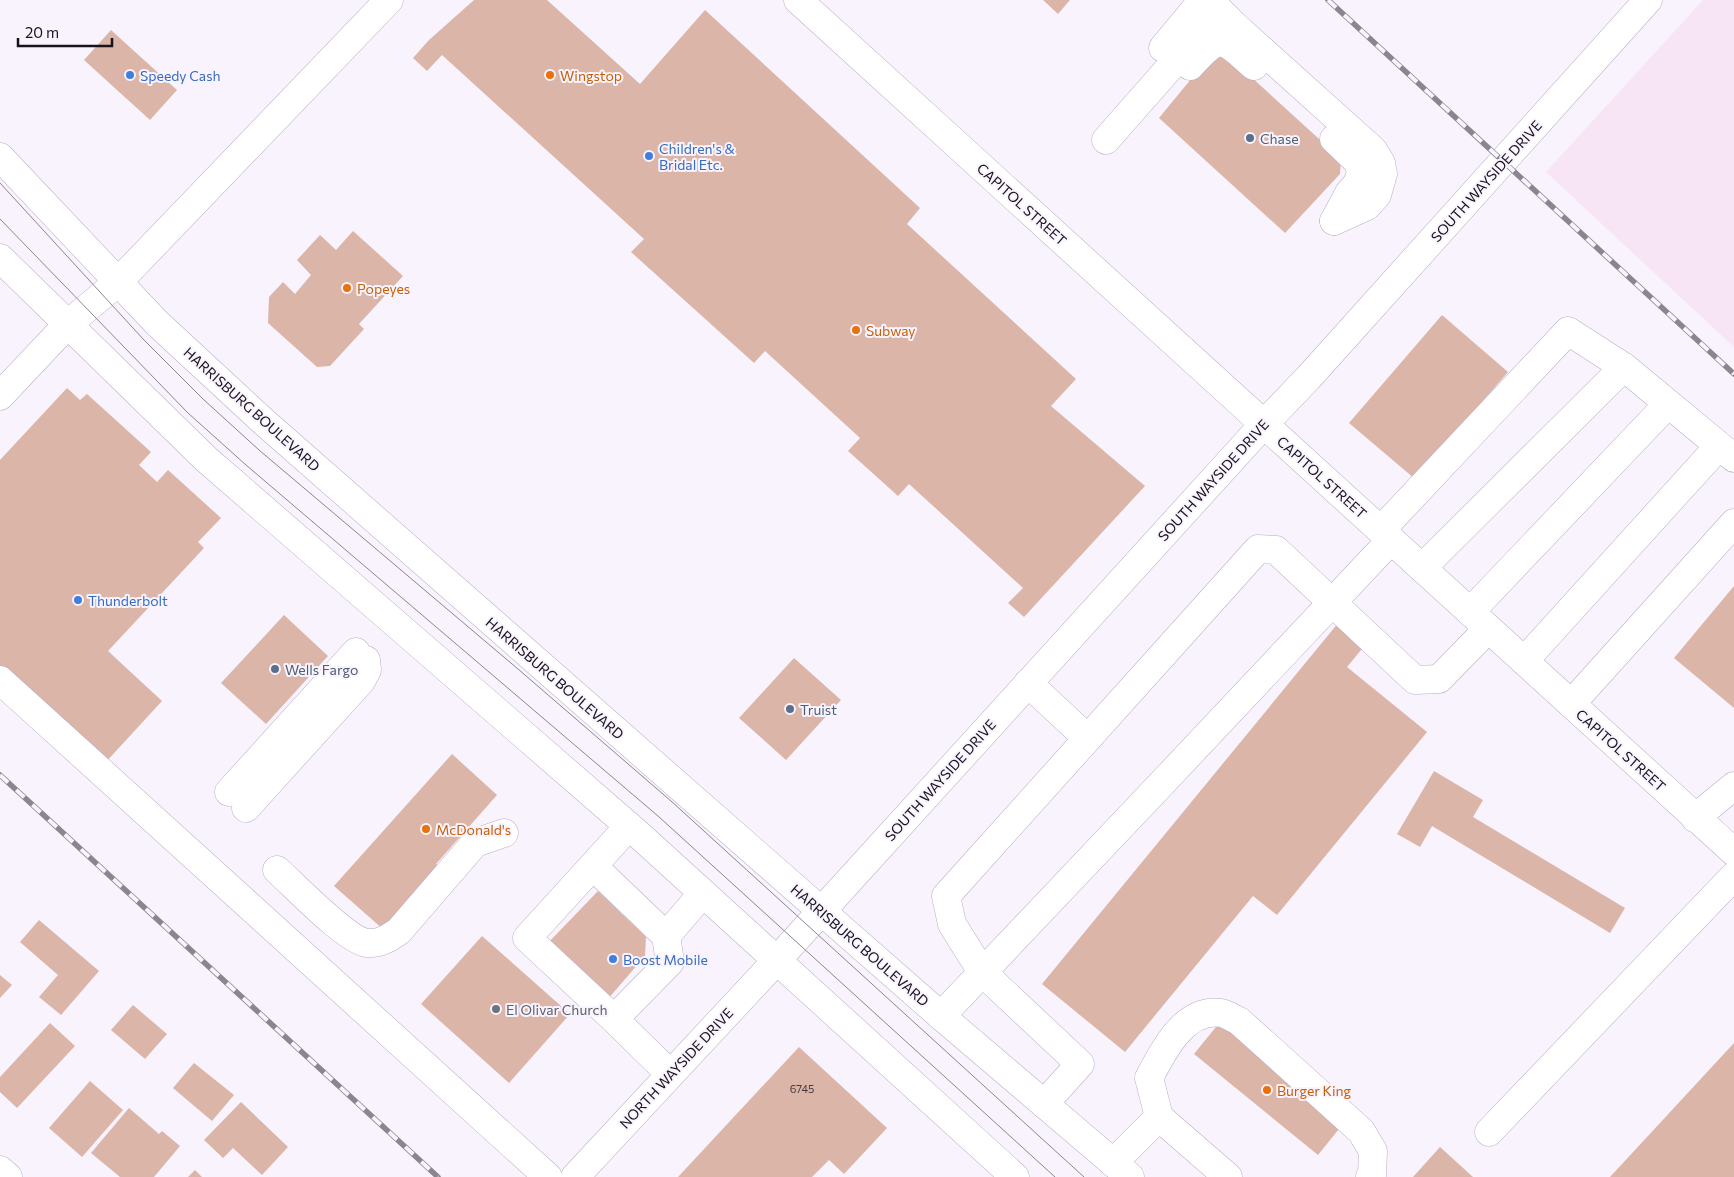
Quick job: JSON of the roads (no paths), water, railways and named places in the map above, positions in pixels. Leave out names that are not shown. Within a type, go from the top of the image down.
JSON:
[{"type":"main road","points":[[0,396],[67,325],[118,282],[388,0]]},
{"type":"main road","name":"CAPITOL STREET","points":[[798,0],[1734,852]]},
{"type":"main road","name":"SOUTH WAYSIDE DRIVE","points":[[777,960],[1264,424],[1310,377],[1648,0]]},
{"type":"main road","points":[[1223,21],[1235,26],[1373,150],[1381,163],[1383,174],[1377,195],[1367,206],[1334,221],[1349,193],[1357,184],[1361,173],[1360,163],[1228,44],[1220,42],[1211,45],[1105,140],[1201,32],[1211,24],[1223,21]]},
{"type":"main road","name":"HARRISBURG BOULEVARD","points":[[0,157],[157,323],[264,422],[941,1016],[1122,1170]]},
{"type":"main road","points":[[0,258],[206,459],[629,826],[1015,1177]]},
{"type":"main road","points":[[941,1016],[1332,602],[1386,535],[1568,331],[1624,367],[1726,452],[1524,661]]},
{"type":"main road","points":[[1422,568],[1624,367]]},
{"type":"main road","points":[[1044,1104],[1080,1064],[982,972],[952,924],[946,896],[1258,548],[1276,550],[1415,680],[1439,679],[1479,620],[1668,404]]},
{"type":"main road","points":[[1570,704],[1734,523]]},
{"type":"main road","points":[[234,796],[357,652]]},
{"type":"main road","points":[[0,680],[548,1177]]},
{"type":"main road","points":[[1028,683],[1087,738]]},
{"type":"main road","points":[[1695,818],[1734,786]]},
{"type":"main road","points":[[629,826],[527,938],[670,1074]]},
{"type":"main road","points":[[277,870],[346,933],[366,943],[384,941],[399,931],[475,843],[504,833]]},
{"type":"main road","points":[[593,866],[666,936],[670,962],[614,1019]]},
{"type":"main road","points":[[1489,1132],[1734,876]]},
{"type":"main road","points":[[666,936],[703,893]]},
{"type":"main road","name":"NORTH WAYSIDE DRIVE","points":[[575,1177],[777,960]]},
{"type":"main road","points":[[1228,1177],[1159,1117],[1149,1078],[1161,1054],[1182,1026],[1203,1015],[1221,1013],[1239,1021],[1361,1131],[1373,1151],[1372,1175],[1370,1177]]},
{"type":"main road","points":[[1122,1170],[1159,1117]]},
{"type":"main road","points":[[0,1170],[8,1177]]},
{"type":"tram line","points":[[0,183],[144,340],[203,399],[259,450],[671,801],[1084,1177]]},
{"type":"tram line","points":[[0,219],[188,413],[246,465],[658,816],[1055,1177]]},
{"type":"railway","points":[[1328,0],[1734,374]]},
{"type":"railway","points":[[0,775],[438,1177]]},
{"type":"place","name":"Speedy Cash","points":[[130,75]]},
{"type":"place","name":"Wingstop","points":[[550,75]]},
{"type":"place","name":"Chase","points":[[1250,138]]},
{"type":"place","name":"Children's & Bridal Etc.","points":[[649,156]]},
{"type":"place","name":"Popeyes","points":[[347,288]]},
{"type":"place","name":"Subway","points":[[856,330]]},
{"type":"place","name":"Thunderbolt","points":[[78,600]]},
{"type":"place","name":"Wells Fargo","points":[[275,669]]},
{"type":"place","name":"Truist","points":[[790,709]]},
{"type":"place","name":"McDonald's","points":[[426,829]]},
{"type":"place","name":"Boost Mobile","points":[[613,959]]},
{"type":"place","name":"El Olivar Church","points":[[496,1009]]},
{"type":"place","name":"Burger King","points":[[1267,1090]]}]
